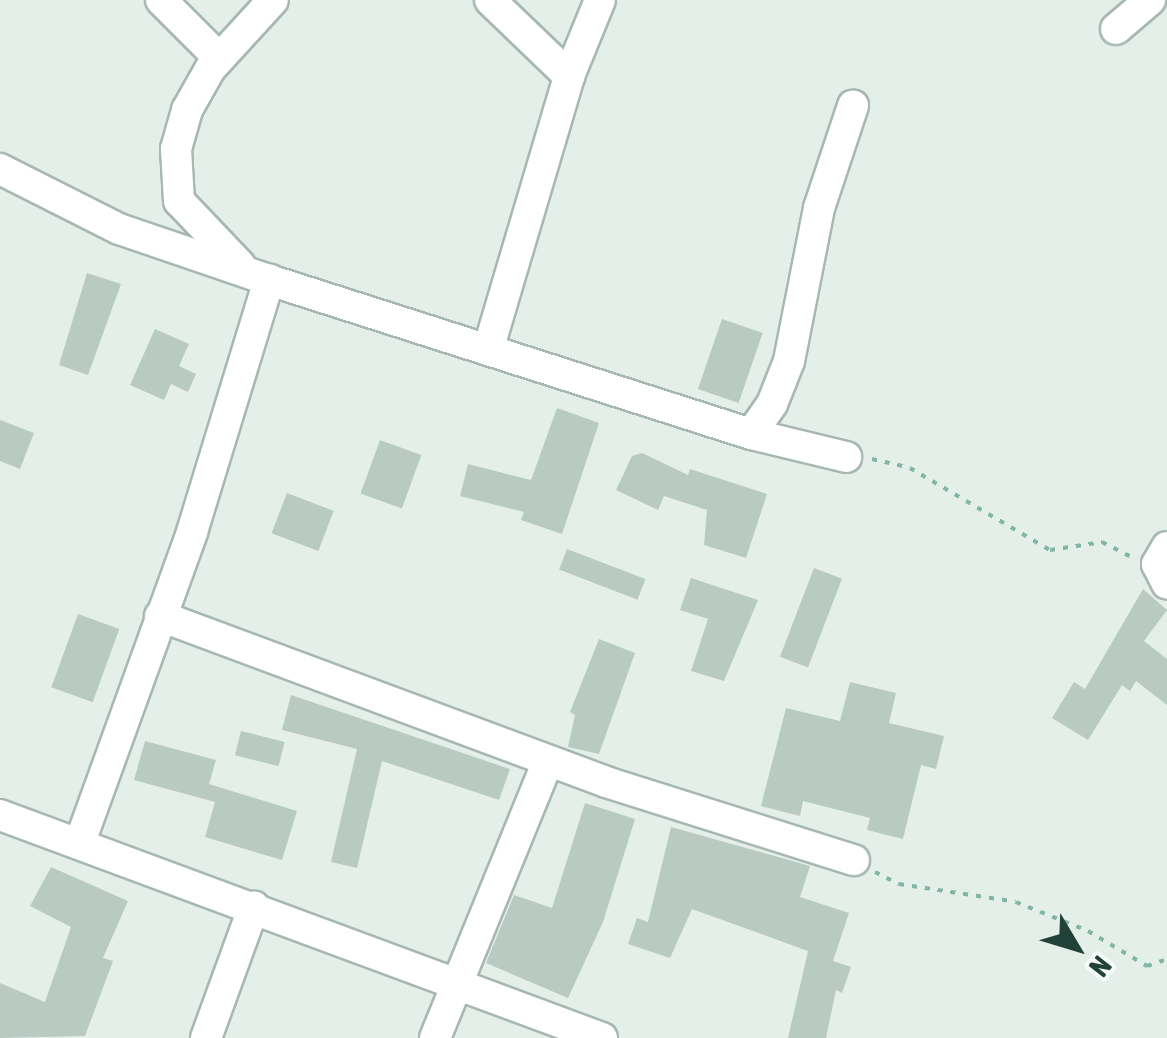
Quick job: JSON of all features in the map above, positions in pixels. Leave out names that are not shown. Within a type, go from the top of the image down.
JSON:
[{"type":"street","points":[[162,0],[218,58]]},
{"type":"street","points":[[258,275],[190,218],[174,187],[187,110],[218,58],[273,0]]},
{"type":"street","points":[[490,0],[570,76]]},
{"type":"street","points":[[488,350],[570,76],[600,0]]},
{"type":"street","points":[[1116,29],[1150,0]]},
{"type":"street","points":[[751,434],[772,404],[789,361],[818,208],[852,106]]},
{"type":"street","points":[[0,169],[119,229],[751,434],[846,457]]},
{"type":"street","points":[[80,842],[160,616],[258,275]]},
{"type":"street","points":[[160,616],[548,761],[854,860]]},
{"type":"street","points":[[436,1038],[454,983],[548,761]]},
{"type":"street","points":[[0,815],[602,1038]]},
{"type":"street","points":[[206,1038],[254,906]]},
{"type":"path","points":[[846,457],[910,468],[1050,550],[1102,542],[1164,569]]},
{"type":"path","points":[[854,860],[899,884],[1016,902],[1060,918],[1147,966],[1167,959]]},
{"type":"building","points":[[87,273],[121,284],[88,375],[59,365]]},
{"type":"building","points":[[722,319],[763,333],[739,403],[698,389]]},
{"type":"building","points":[[155,329],[189,344],[179,366],[196,374],[188,392],[171,384],[164,400],[130,385]]},
{"type":"building","points":[[557,408],[599,423],[562,534],[521,520],[524,512],[460,496],[468,464],[531,480]]},
{"type":"building","points":[[0,420],[34,433],[20,469],[0,461]]},
{"type":"building","points":[[380,440],[421,455],[402,509],[361,494]]},
{"type":"building","points":[[642,453],[688,475],[690,469],[767,494],[746,558],[704,545],[707,510],[664,496],[658,510],[616,490],[632,456]]},
{"type":"building","points":[[287,493],[334,511],[318,551],[272,533]]},
{"type":"building","points":[[567,549],[645,579],[638,600],[559,570]]},
{"type":"building","points":[[814,568],[842,579],[808,667],[780,657]]},
{"type":"building","points":[[691,578],[758,600],[724,681],[691,671],[708,619],[680,610]]},
{"type":"building","points":[[1143,589],[1167,610],[1144,641],[1167,659],[1167,705],[1136,681],[1130,691],[1122,685],[1088,740],[1052,718],[1074,682],[1085,689]]},
{"type":"building","points":[[78,614],[119,629],[93,702],[51,687]]},
{"type":"building","points":[[599,639],[635,653],[599,754],[568,747],[575,715],[570,712]]},
{"type":"building","points":[[850,682],[896,693],[889,723],[944,736],[936,769],[921,765],[903,839],[867,830],[870,818],[803,801],[800,816],[761,806],[786,708],[840,721]]},
{"type":"building","points":[[291,695],[510,769],[499,800],[382,761],[357,868],[331,862],[357,749],[282,730]]},
{"type":"building","points":[[241,731],[285,742],[279,766],[235,755]]},
{"type":"building","points":[[145,741],[216,760],[209,784],[297,811],[282,860],[205,837],[215,802],[134,780]]},
{"type":"building","points":[[585,803],[635,819],[603,922],[568,998],[486,963],[514,895],[552,908]]},
{"type":"building","points":[[671,827],[810,866],[800,897],[849,913],[833,961],[851,967],[842,993],[836,990],[826,1038],[788,1038],[808,951],[692,909],[670,958],[628,944],[637,918],[648,922]]},
{"type":"building","points":[[51,867],[128,901],[103,958],[113,961],[85,1036],[0,1038],[0,983],[45,1002],[71,927],[30,906]]}]
